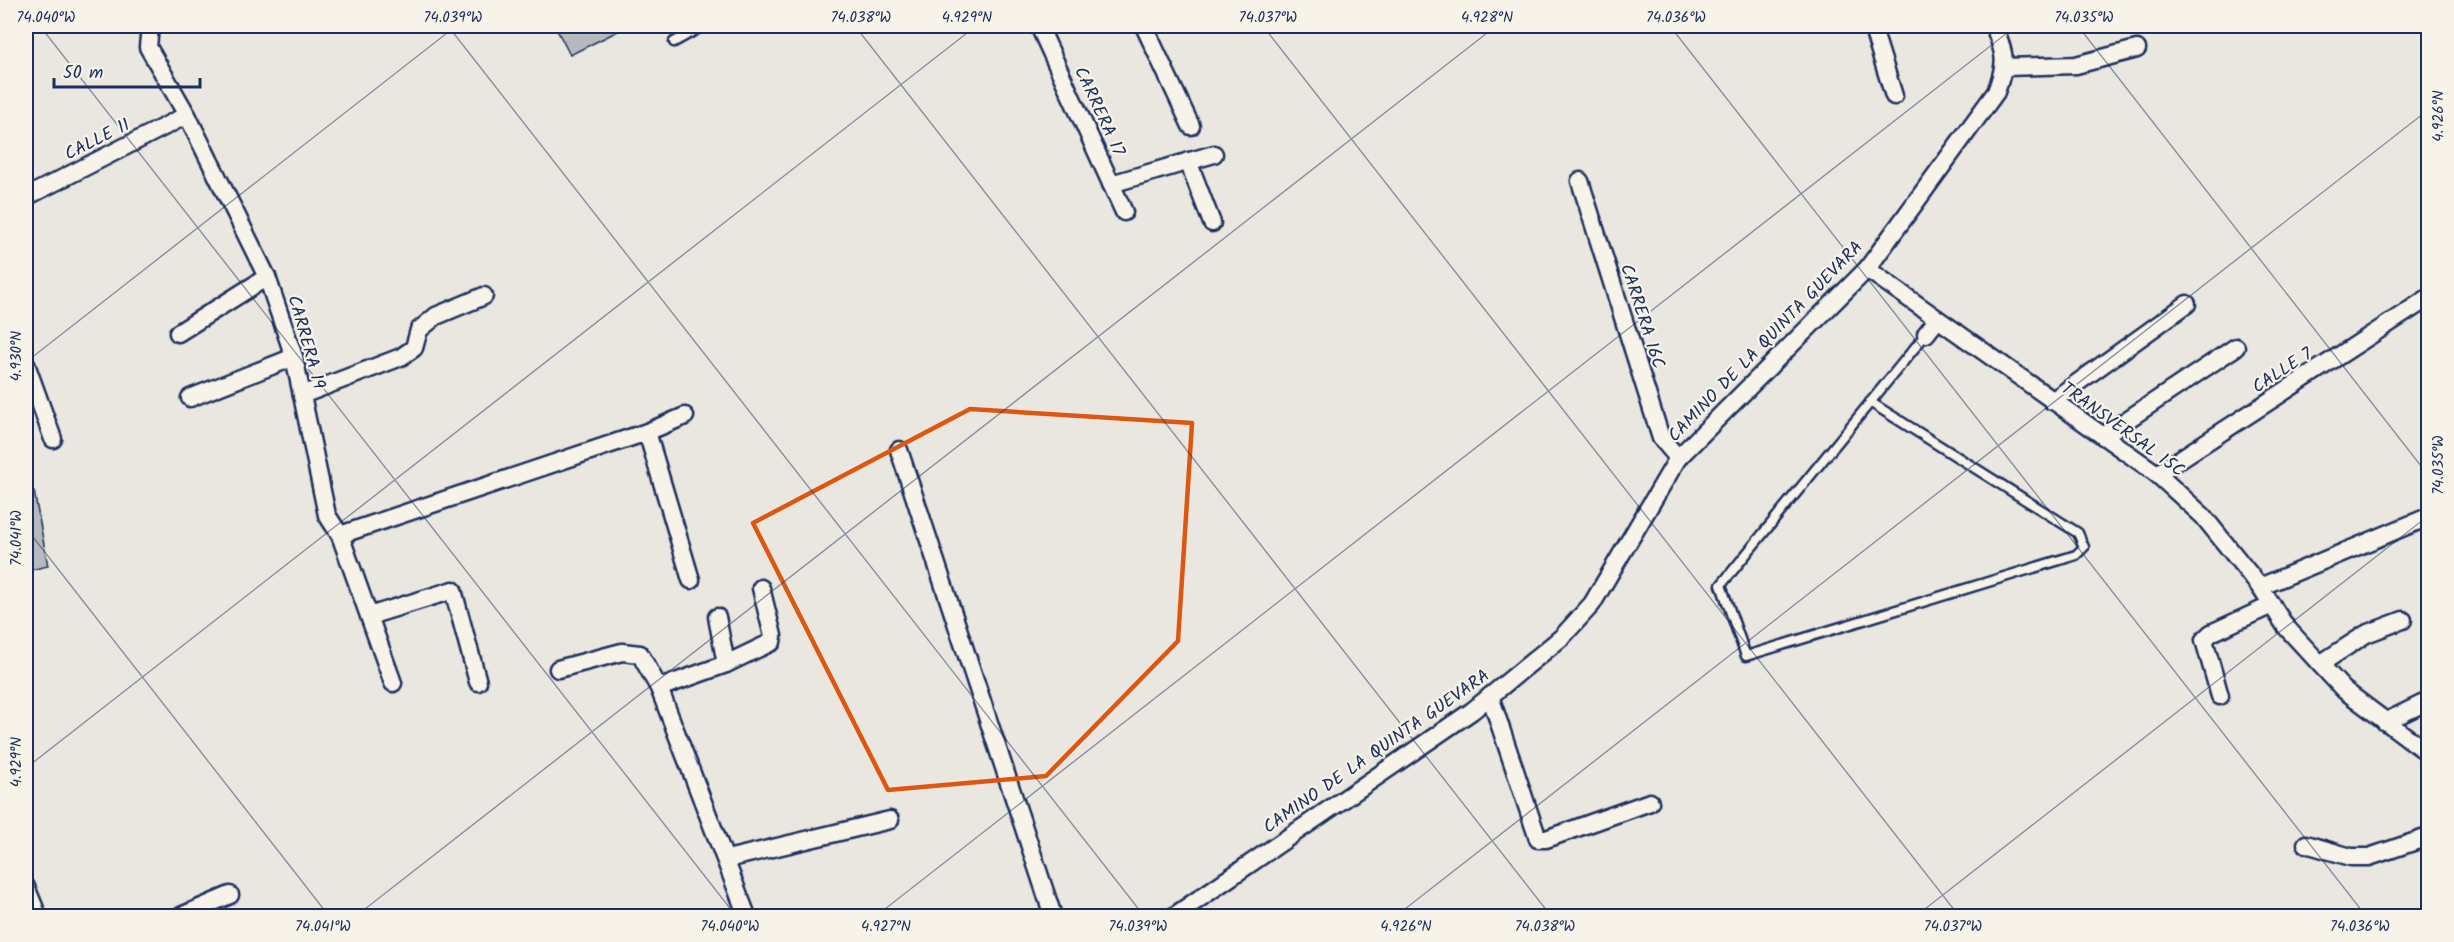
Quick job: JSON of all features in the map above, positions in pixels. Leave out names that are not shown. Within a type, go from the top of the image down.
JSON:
[{"type":"street","name":"CARRERA 19","points":[[150,26],[148,47],[187,115],[267,277],[294,357],[327,515],[340,535],[393,683]]},
{"type":"street","name":"CARRERA 17","points":[[1039,26],[1124,212]]},
{"type":"street","points":[[1144,26],[1191,126]]},
{"type":"street","points":[[1872,26],[1894,96]]},
{"type":"street","points":[[1994,26],[2002,47],[2005,68],[2076,65],[2137,49]]},
{"type":"street","name":"CAMINO DE LA QUINTA GUEVARA","points":[[1174,916],[1490,696],[1562,637],[1592,604],[1678,458],[1867,269],[1996,92],[2005,68]]},
{"type":"street","name":"CALLE 11","points":[[26,197],[187,115]]},
{"type":"street","points":[[1112,184],[1214,154]]},
{"type":"street","points":[[1188,161],[1212,223]]},
{"type":"street","name":"CARRERA 16C","points":[[1580,181],[1661,438],[1678,458]]},
{"type":"street","name":"TRANSVERSAL 15C","points":[[1867,269],[2157,474],[2204,516],[2260,587],[2286,627],[2344,690],[2385,723],[2428,753]]},
{"type":"street","points":[[178,333],[267,277]]},
{"type":"street","points":[[302,395],[401,357],[414,348],[419,330],[436,316],[484,296]]},
{"type":"street","name":"CALLE 7","points":[[2157,474],[2428,298]]},
{"type":"street","points":[[2052,401],[2187,304]]},
{"type":"street","points":[[1926,334],[1937,320]]},
{"type":"street","points":[[2103,436],[2236,347]]},
{"type":"street","points":[[190,398],[294,357]]},
{"type":"street","points":[[26,364],[53,438]]},
{"type":"street","points":[[340,535],[647,432],[686,416]]},
{"type":"street","points":[[647,432],[691,580]]},
{"type":"street","points":[[899,450],[1053,916]]},
{"type":"street","points":[[2260,587],[2428,516]]},
{"type":"street","points":[[659,688],[726,664],[772,642],[773,636],[761,588]]},
{"type":"street","points":[[369,616],[453,590],[478,682]]},
{"type":"street","points":[[2220,696],[2204,640],[2211,633],[2272,605]]},
{"type":"street","points":[[717,617],[726,664]]},
{"type":"street","points":[[2320,664],[2366,634],[2403,620]]},
{"type":"street","points":[[558,669],[622,652],[640,654],[659,688],[727,859],[747,916]]},
{"type":"street","points":[[1490,696],[1538,839],[1546,839],[1650,802]]},
{"type":"street","points":[[2385,723],[2428,701]]},
{"type":"street","points":[[727,859],[890,820]]},
{"type":"street","points":[[2306,844],[2351,857],[2369,857],[2428,837]]},
{"type":"street","points":[[26,887],[38,916]]},
{"type":"street","points":[[181,916],[230,895]]},
{"type":"lane","points":[[674,42],[704,26]]},
{"type":"lane","points":[[1870,402],[2078,533],[2084,547],[2076,555],[1746,656],[1721,585],[1870,402],[1926,334]]},
{"type":"highlighted area","points":[[970,409],[1192,423],[1178,641],[1046,776],[888,790],[753,523]]},
{"type":"building","points":[[555,26],[628,26],[570,55]]},
{"type":"building","points":[[34,491],[48,566],[26,571],[26,492]]}]
